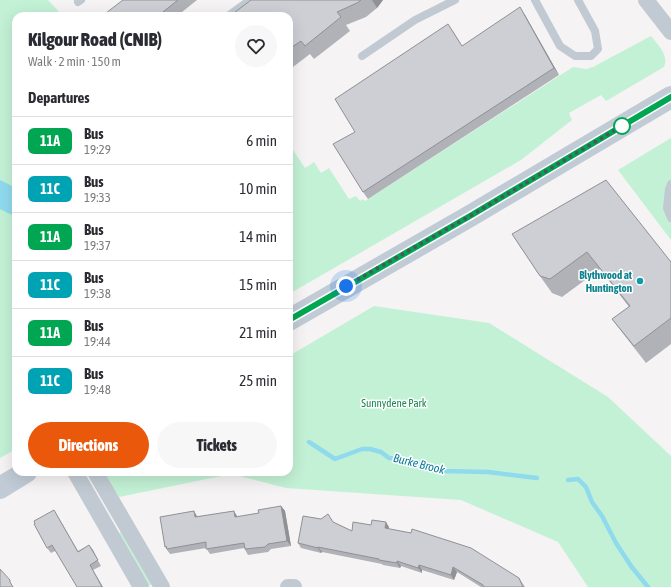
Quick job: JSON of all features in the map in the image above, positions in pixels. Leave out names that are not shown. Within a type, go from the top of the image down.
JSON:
[{"type":"main road","points":[[293,318],[671,97]]},
{"type":"main road","points":[[0,488],[20,476]]},
{"type":"street","points":[[646,0],[671,32]]},
{"type":"street","points":[[77,476],[141,587]]},
{"type":"street","points":[[97,476],[162,587]]},
{"type":"street","points":[[104,522],[119,513]]},
{"type":"street","points":[[288,587],[294,587]]},
{"type":"lane","points":[[234,12],[250,0]]},
{"type":"lane","points":[[362,56],[415,20],[455,0]]},
{"type":"lane","points":[[535,0],[560,46],[575,56],[591,56],[598,49],[595,31],[578,0]]},
{"type":"lane","points":[[671,184],[667,208],[671,218]]},
{"type":"green space","points":[[0,0],[48,0],[59,12],[12,12],[12,451],[0,458]]},
{"type":"green space","points":[[651,36],[660,47],[665,58],[664,67],[606,101],[601,95],[569,113],[572,120],[521,160],[293,292],[293,150],[305,168],[314,162],[321,173],[329,168],[349,199],[356,196],[360,201],[363,199],[365,201],[573,67],[586,69],[593,67]]},
{"type":"green space","points":[[671,138],[671,240],[618,170]]},
{"type":"green space","name":"Sunnydene Park","points":[[374,306],[489,323],[608,397],[671,456],[671,587],[588,587],[558,542],[461,500],[286,488],[239,476],[293,476],[293,354]]},
{"type":"green space","name":"Sunnydene Park","points":[[105,476],[221,476],[119,497]]},
{"type":"green space","points":[[123,530],[154,583],[149,586],[118,534]]},
{"type":"water","points":[[0,180],[12,186],[12,215],[0,209]]},
{"type":"building","points":[[123,0],[178,0],[163,12],[107,12]]},
{"type":"building","points":[[251,0],[361,0],[337,12],[341,17],[305,46],[301,41],[293,46],[293,12],[235,12]]},
{"type":"building","points":[[520,7],[554,68],[363,192],[333,144],[355,132],[335,99],[448,24],[462,46]]},
{"type":"building","name":"Blythwood at Huntington","points":[[606,180],[671,262],[671,318],[634,346],[612,319],[630,306],[587,252],[550,279],[540,276],[512,234]]},
{"type":"building","points":[[281,506],[287,541],[268,544],[265,547],[245,549],[244,543],[206,549],[206,542],[167,549],[166,546],[165,547],[160,517],[194,511],[195,517],[234,511],[235,517],[259,513],[258,510]]},
{"type":"building","points":[[54,510],[78,552],[89,545],[98,560],[90,565],[102,587],[77,587],[52,545],[47,548],[34,524],[34,521]]},
{"type":"building","points":[[328,514],[333,522],[352,531],[353,522],[371,525],[372,520],[386,522],[385,528],[411,533],[412,529],[471,548],[519,578],[523,587],[484,587],[453,567],[451,575],[419,565],[418,568],[397,561],[397,563],[379,560],[298,543],[303,516],[321,519]]},
{"type":"building","points":[[0,569],[10,580],[13,587],[0,587]]},
{"type":"waterway","name":"Burke Brook","points":[[309,442],[335,459],[362,449],[370,449],[381,452],[389,458],[402,459],[442,471],[488,472],[537,478]]},
{"type":"waterway","name":"Burke Brook","points":[[568,480],[578,479],[586,487],[592,502],[602,516],[616,543],[631,566],[648,587]]},
{"type":"bus line","name":"11A","points":[[293,318],[470,216],[671,97]]},
{"type":"place","name":"Blythwood at Huntington","points":[[640,281]]},
{"type":"route","points":[[346,286],[470,216],[622,126]]}]
